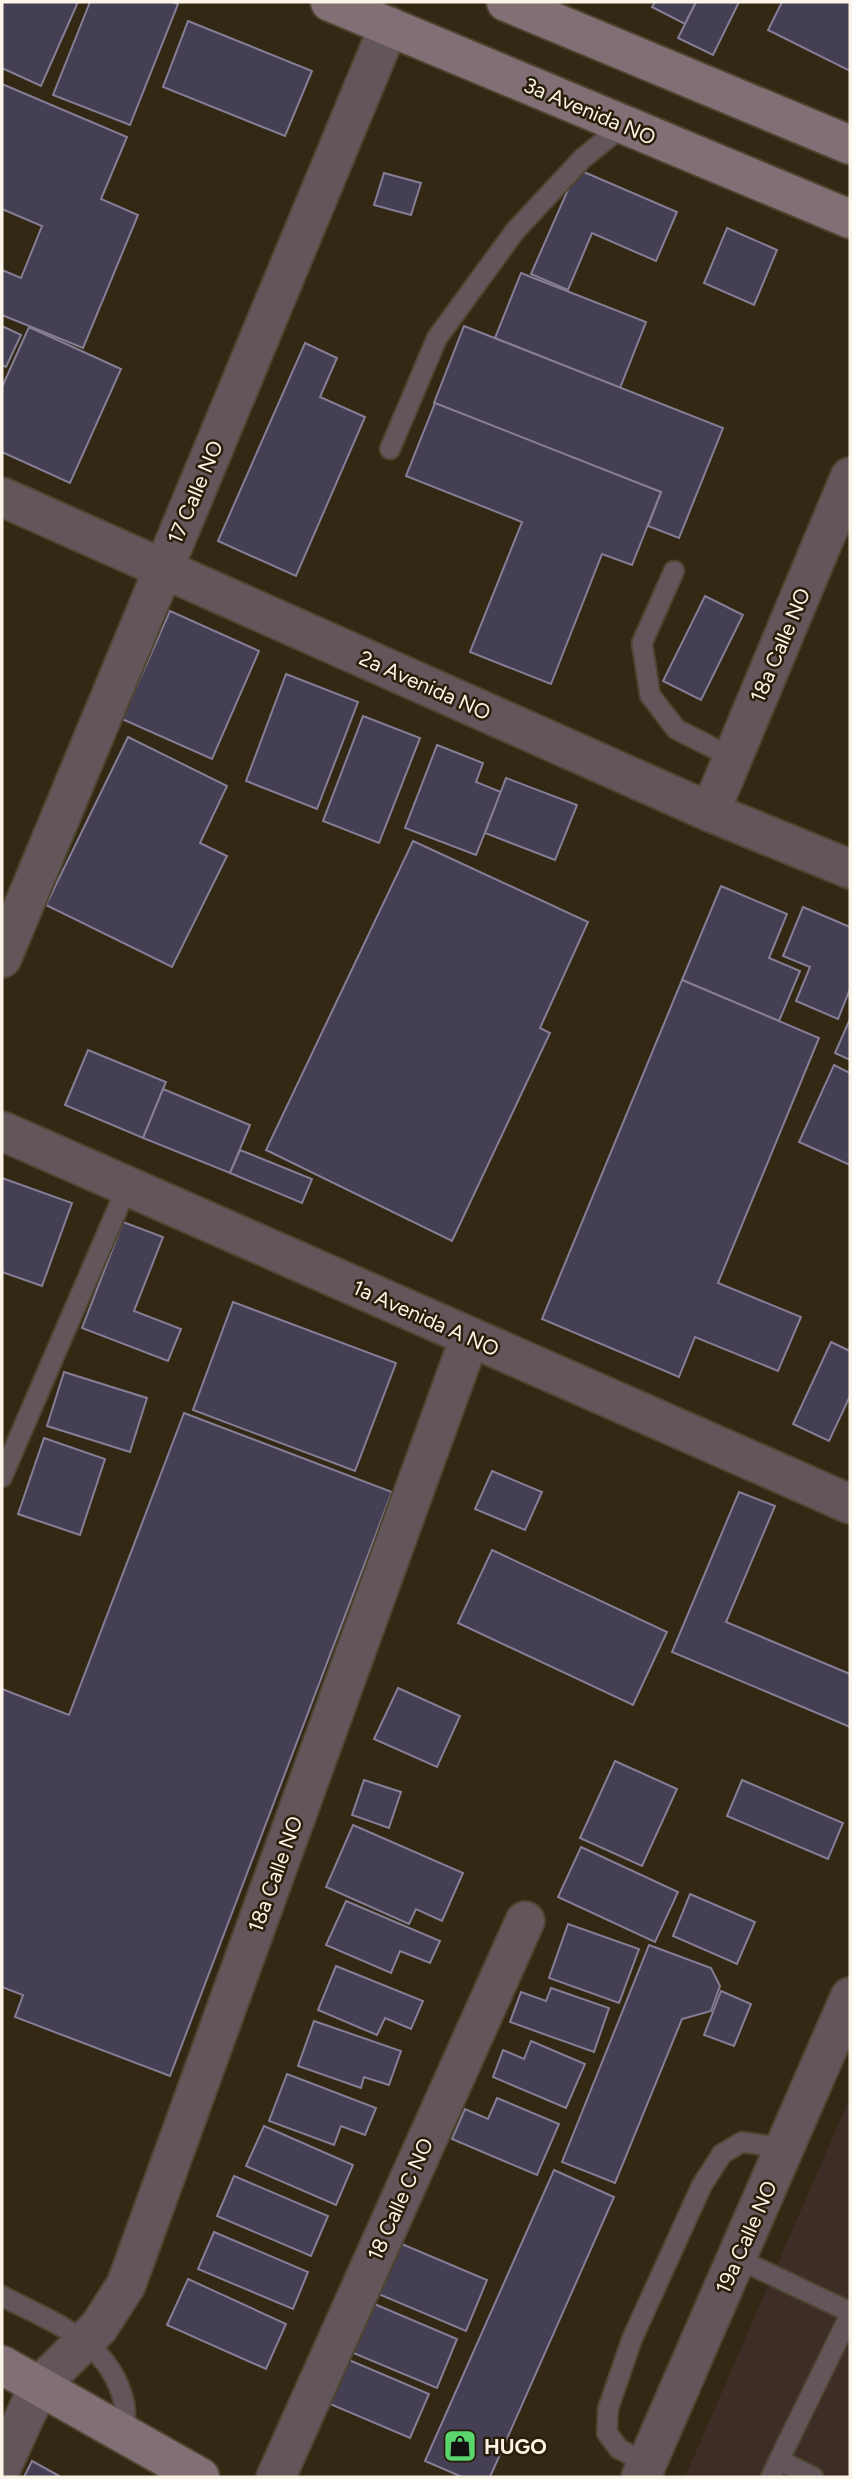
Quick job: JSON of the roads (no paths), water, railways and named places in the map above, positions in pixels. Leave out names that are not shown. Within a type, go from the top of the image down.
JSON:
[{"type":"street","name":"3a Avenida NO","points":[[330,2],[850,219]]},
{"type":"street","points":[[506,2],[850,145]]},
{"type":"street","name":"17 Calle NO","points":[[2,958],[389,26]]},
{"type":"street","name":"18a Calle NO","points":[[710,812],[850,477]]},
{"type":"street","name":"2a Avenida NO","points":[[2,497],[710,812],[850,869]]},
{"type":"street","name":"1a Avenida A NO","points":[[2,1131],[850,1504]]},
{"type":"street","name":"18a Calle NO","points":[[2,2466],[39,2386],[99,2327],[131,2273],[470,1337]]},
{"type":"street","name":"18 Calle C NO","points":[[276,2477],[524,1921]]},
{"type":"street","name":"19a Calle NO","points":[[644,2470],[850,1997]]},
{"type":"street","points":[[2,2365],[200,2477]]},
{"type":"lane","points":[[390,449],[437,338],[515,231],[582,159],[624,125]]},
{"type":"lane","points":[[674,571],[642,643],[650,695],[676,729],[733,758]]},
{"type":"lane","points":[[2,1477],[127,1186]]},
{"type":"lane","points":[[644,2470],[618,2449],[607,2433],[608,2409],[632,2339],[702,2185],[722,2154],[742,2142],[785,2148]]},
{"type":"lane","points":[[736,2258],[850,2314],[775,2469],[813,2477]]},
{"type":"lane","points":[[2,2296],[85,2339],[111,2368],[124,2403],[125,2435]]},
{"type":"place","name":"HUGO","points":[[460,2446]]}]
